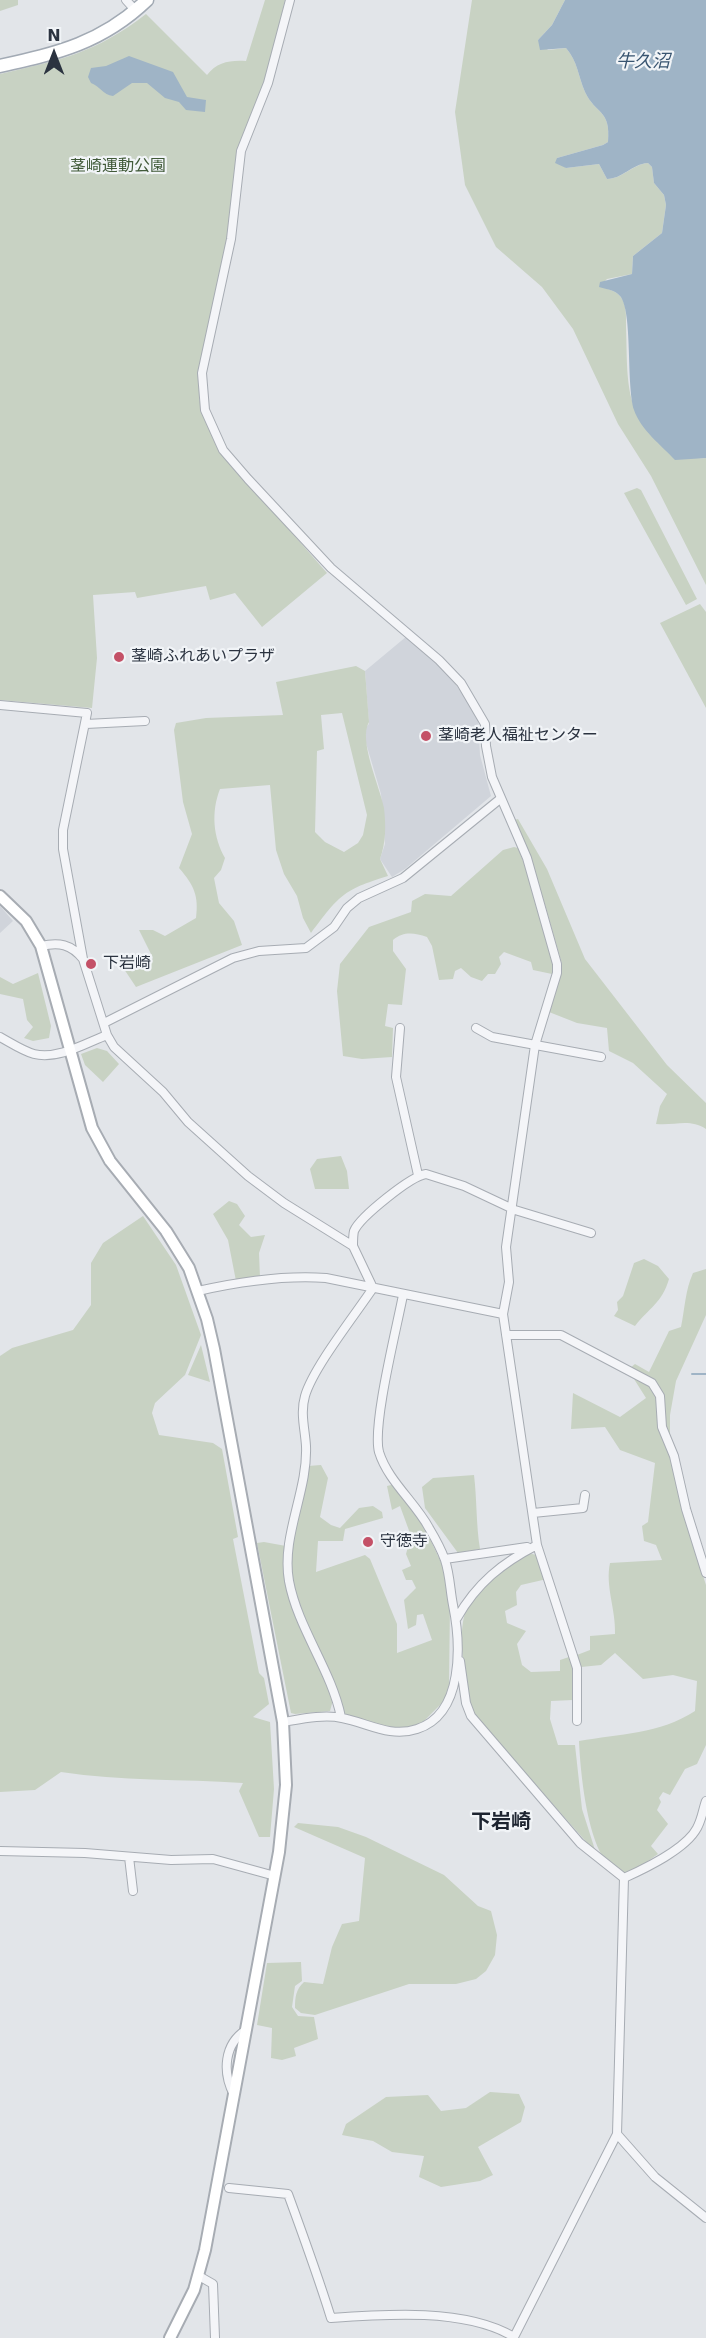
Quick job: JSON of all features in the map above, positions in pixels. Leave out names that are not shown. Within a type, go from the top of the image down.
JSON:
[{"type":"main road","points":[[0,66],[78,46],[97,38],[136,11],[147,0]]},
{"type":"street","points":[[126,0],[136,11]]},
{"type":"street","points":[[290,0],[268,83],[246,134],[242,151],[231,239],[202,372],[205,410],[223,450],[330,568],[440,660],[460,683],[485,724],[488,762],[500,799],[526,858],[556,954],[557,973],[535,1045],[506,1247],[509,1282],[503,1314],[537,1545],[577,1668],[577,1721]]},
{"type":"street","points":[[0,705],[87,713],[63,830],[63,849],[83,959],[107,1035],[114,1047],[150,1080],[216,1149],[284,1203],[353,1246]]},
{"type":"street","points":[[86,724],[145,721]]},
{"type":"street","points":[[104,1023],[233,958],[259,951],[306,948],[334,927],[347,908],[359,898],[403,878],[500,799]]},
{"type":"street","points":[[0,896],[26,921],[40,946],[82,1100],[100,1143],[121,1176],[178,1249],[198,1291],[214,1349],[283,1722],[286,1785],[274,1876],[246,2030],[199,2276],[189,2302],[170,2338]]},
{"type":"street","points":[[40,946],[63,944],[83,959]]},
{"type":"street","points":[[400,1028],[396,1077],[418,1175]]},
{"type":"street","points":[[476,1028],[492,1037],[601,1057]]},
{"type":"street","points":[[0,1037],[37,1054],[68,1050],[107,1035]]},
{"type":"street","points":[[373,1288],[353,1246],[354,1231],[366,1218],[418,1175],[438,1177],[512,1208],[591,1233]]},
{"type":"street","points":[[198,1291],[310,1277],[503,1314]]},
{"type":"street","points":[[340,1717],[330,1680],[295,1603],[289,1580],[288,1561],[304,1469],[305,1395],[373,1288]]},
{"type":"street","points":[[283,1722],[340,1717],[385,1731],[409,1731],[428,1724],[442,1713],[452,1692],[458,1644],[458,1618],[445,1559],[428,1526],[394,1478],[379,1451],[379,1424],[403,1295]]},
{"type":"street","points":[[506,1335],[561,1335],[652,1383],[660,1396],[662,1427],[674,1456],[686,1509],[706,1573]]},
{"type":"street","points":[[533,1512],[583,1508],[585,1495]]},
{"type":"street","points":[[445,1559],[537,1545]]},
{"type":"street","points":[[458,1618],[476,1588],[487,1577],[514,1557],[537,1545]]},
{"type":"street","points":[[458,1644],[466,1703],[471,1716],[580,1843],[624,1878]]},
{"type":"street","points":[[624,1878],[661,1859],[692,1835],[700,1822],[706,1801]]},
{"type":"street","points":[[0,1851],[171,1860],[213,1859],[274,1876]]},
{"type":"street","points":[[129,1857],[133,1891]]},
{"type":"street","points":[[229,2188],[288,2194],[294,2217],[323,2286],[331,2318],[412,2315],[459,2320],[500,2329],[514,2337],[617,2134],[624,1878]]},
{"type":"street","points":[[617,2134],[655,2177],[706,2218]]},
{"type":"street","points":[[199,2276],[213,2284],[215,2338]]},
{"type":"shaded area","points":[[407,636],[450,676],[478,717],[480,755],[491,796],[405,869],[392,877],[380,859],[385,844],[381,794],[366,743],[365,728],[369,724],[365,671]]},
{"type":"shaded area","points":[[0,906],[13,921],[0,933]]},
{"type":"green space","points":[[0,0],[18,0],[18,5],[0,11]]},
{"type":"green space","name":"茎崎運動公園","points":[[265,0],[285,0],[266,79],[240,143],[233,216],[199,371],[199,399],[208,427],[222,453],[327,573],[262,627],[235,593],[210,600],[206,586],[137,598],[135,592],[93,595],[97,658],[92,708],[0,700],[0,74],[77,53],[111,38],[146,14],[207,75],[215,67],[224,63],[246,61]]},
{"type":"green space","points":[[472,0],[565,0],[552,25],[538,40],[548,50],[566,48],[570,53],[585,92],[605,118],[608,142],[557,158],[566,168],[599,164],[607,179],[618,177],[637,166],[648,163],[652,167],[654,183],[664,195],[666,205],[662,233],[633,256],[632,274],[607,279],[600,286],[616,292],[624,303],[630,394],[642,423],[653,436],[668,446],[691,457],[706,458],[706,585],[651,476],[618,424],[573,329],[542,287],[496,247],[465,185],[455,112]]},
{"type":"green space","points":[[637,488],[641,490],[697,599],[686,605],[624,493]]},
{"type":"green space","points":[[700,604],[706,612],[706,708],[660,623]]},
{"type":"green space","points":[[356,666],[365,671],[369,722],[366,740],[384,808],[385,834],[380,859],[388,876],[351,890],[328,910],[311,933],[303,918],[297,896],[284,874],[276,850],[270,785],[220,789],[214,815],[218,842],[225,858],[221,870],[214,878],[219,903],[234,921],[242,945],[136,987],[122,966],[138,962],[146,966],[153,958],[139,930],[153,930],[165,936],[196,918],[197,903],[194,891],[179,868],[192,834],[183,802],[174,730],[176,723],[206,718],[283,715],[276,682]],"holes":[[[342,713],[367,815],[363,835],[358,843],[344,852],[325,842],[315,832],[317,751],[324,749],[321,715]]]},
{"type":"green space","points":[[518,819],[547,869],[585,959],[667,1065],[706,1103],[706,1129],[688,1123],[656,1124],[660,1106],[667,1094],[633,1063],[609,1051],[607,1028],[577,1023],[549,1012],[562,964],[543,898],[514,820]]},
{"type":"green space","points":[[518,848],[529,875],[547,931],[553,963],[552,974],[533,970],[531,962],[504,952],[499,957],[501,964],[495,974],[488,974],[482,981],[471,977],[461,968],[455,971],[453,979],[439,980],[432,946],[427,937],[413,934],[401,935],[393,940],[393,951],[406,969],[402,1005],[388,1004],[385,1026],[393,1028],[392,1057],[362,1059],[343,1056],[337,991],[340,964],[369,927],[411,912],[412,901],[425,894],[451,896],[503,850]]},
{"type":"green space","points":[[38,973],[51,1026],[49,1038],[33,1041],[24,1038],[33,1027],[27,1020],[23,999],[0,994],[0,977],[13,984]]},
{"type":"green space","points":[[97,1048],[107,1051],[119,1064],[103,1082],[85,1065],[81,1054]]},
{"type":"green space","points":[[341,1156],[347,1171],[349,1189],[315,1189],[310,1169],[317,1159]]},
{"type":"green space","points":[[229,1201],[237,1204],[245,1216],[239,1225],[251,1237],[265,1235],[259,1253],[260,1278],[236,1281],[228,1240],[213,1214]]},
{"type":"green space","points":[[143,1216],[176,1265],[201,1335],[185,1375],[155,1403],[152,1413],[159,1435],[213,1443],[222,1449],[238,1537],[233,1539],[259,1673],[264,1678],[269,1704],[253,1717],[270,1722],[274,1789],[270,1837],[259,1837],[239,1791],[243,1783],[129,1778],[61,1772],[35,1790],[0,1792],[0,1356],[12,1348],[73,1330],[91,1305],[91,1263],[103,1243]]},
{"type":"green space","points":[[644,1259],[658,1266],[669,1279],[659,1300],[635,1326],[614,1316],[618,1310],[617,1302],[623,1296],[634,1263]]},
{"type":"green space","points":[[706,1269],[706,1315],[676,1381],[670,1415],[670,1441],[665,1428],[660,1389],[630,1368],[635,1364],[649,1372],[669,1331],[681,1327],[693,1273]]},
{"type":"green space","points":[[201,1345],[210,1382],[188,1375]]},
{"type":"green space","points":[[634,1379],[650,1386],[655,1392],[659,1427],[671,1460],[682,1511],[706,1585],[706,1745],[697,1764],[685,1769],[670,1795],[663,1792],[659,1798],[661,1802],[657,1810],[668,1824],[651,1846],[658,1854],[638,1868],[626,1872],[613,1869],[603,1857],[595,1839],[584,1794],[579,1741],[639,1732],[682,1719],[695,1711],[697,1681],[673,1675],[643,1679],[615,1653],[601,1665],[581,1667],[577,1655],[590,1650],[590,1636],[615,1634],[609,1580],[610,1563],[662,1560],[656,1545],[644,1541],[642,1526],[648,1522],[655,1463],[620,1450],[605,1427],[571,1429],[573,1393],[620,1417],[646,1398]]},
{"type":"green space","points":[[321,1465],[328,1478],[320,1517],[340,1528],[359,1508],[373,1506],[382,1512],[383,1518],[345,1529],[343,1541],[318,1541],[316,1572],[365,1555],[370,1559],[397,1624],[397,1653],[432,1640],[423,1614],[417,1615],[416,1625],[408,1629],[404,1600],[416,1588],[412,1580],[406,1580],[402,1570],[411,1566],[406,1554],[411,1536],[400,1506],[392,1510],[387,1486],[395,1484],[425,1528],[445,1571],[450,1604],[449,1685],[444,1701],[423,1722],[410,1727],[384,1727],[344,1714],[332,1680],[296,1598],[291,1567],[293,1538],[308,1466]]},
{"type":"green space","points":[[474,1475],[480,1549],[458,1553],[425,1508],[422,1487],[433,1478]]},
{"type":"green space","points":[[257,1543],[286,1546],[286,1586],[333,1700],[330,1711],[291,1713]]},
{"type":"green space","points":[[523,1555],[537,1555],[547,1579],[521,1585],[516,1592],[517,1605],[505,1611],[507,1623],[526,1631],[517,1644],[522,1665],[531,1672],[560,1671],[560,1660],[569,1657],[574,1669],[573,1700],[551,1701],[550,1719],[558,1745],[575,1745],[582,1809],[596,1853],[475,1716],[468,1698],[462,1644],[463,1626],[471,1600],[491,1579]]},
{"type":"green space","points":[[298,1823],[338,1827],[366,1837],[444,1875],[478,1906],[491,1911],[497,1935],[495,1955],[486,1971],[476,1979],[456,1984],[409,1984],[315,2015],[301,2013],[295,2008],[299,1987],[304,1982],[323,1984],[332,1947],[342,1924],[359,1921],[365,1858],[294,1827]]},
{"type":"green space","points":[[301,1962],[302,1981],[295,1986],[292,2007],[298,2016],[314,2017],[318,2039],[294,2048],[296,2056],[282,2060],[271,2058],[272,2028],[257,2025],[267,1963]]},
{"type":"green space","points":[[490,2092],[519,2094],[525,2107],[521,2122],[478,2147],[493,2175],[480,2181],[441,2187],[419,2177],[424,2156],[392,2152],[373,2141],[342,2135],[346,2124],[386,2097],[428,2095],[441,2111],[466,2108]]},
{"type":"water","name":"牛久沼","points":[[565,0],[706,0],[706,458],[675,460],[641,424],[634,410],[632,398],[627,316],[624,304],[616,292],[599,287],[600,282],[632,274],[633,256],[662,233],[666,205],[664,195],[654,183],[652,167],[648,163],[642,164],[617,177],[607,179],[599,164],[566,168],[555,163],[557,158],[608,142],[605,118],[585,92],[570,53],[566,48],[540,50],[538,40],[552,25]]},
{"type":"water","points":[[129,56],[173,72],[187,97],[206,100],[205,112],[186,110],[179,102],[165,98],[147,83],[132,83],[113,96],[91,83],[88,77],[91,68],[106,66]]},
{"type":"waterway","points":[[692,1374],[706,1374]]},
{"type":"place","name":"茎崎ふれあいプラザ","points":[[119,657]]},
{"type":"place","name":"茎崎老人福祉センター","points":[[426,736]]},
{"type":"place","name":"下岩崎","points":[[91,964]]},
{"type":"place","name":"守徳寺","points":[[368,1542]]},
{"type":"district","name":"下岩崎","points":[[501,1823]]}]
